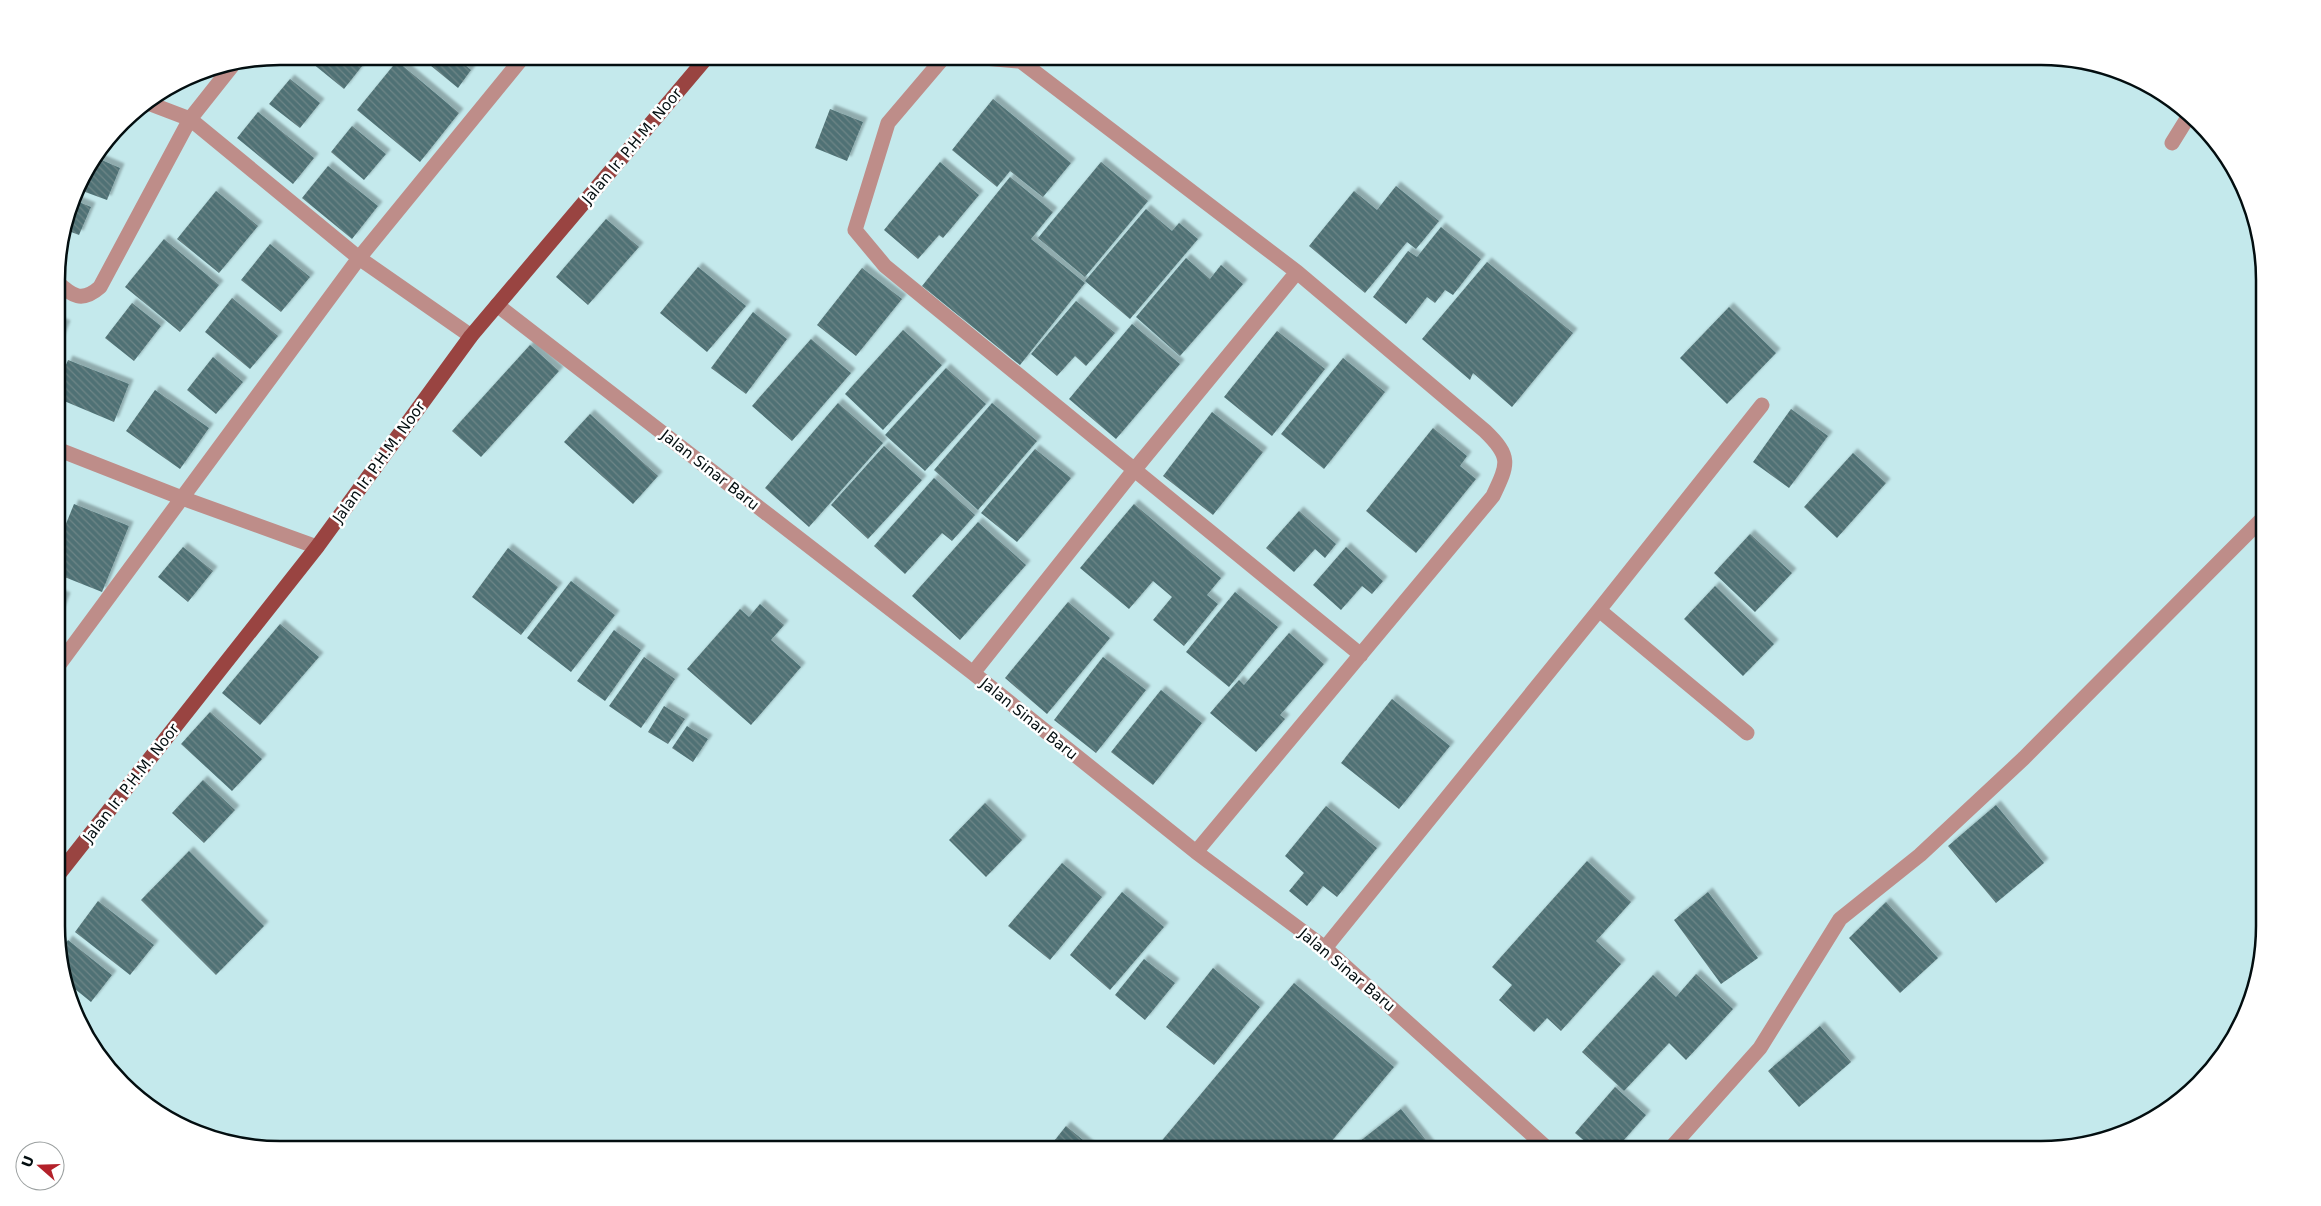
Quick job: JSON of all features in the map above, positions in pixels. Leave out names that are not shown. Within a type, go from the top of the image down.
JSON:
[{"type":"main road","name":"Jalan Ir. P.H.M. Noor","points":[[65,866],[317,547],[471,336],[700,65]]},
{"type":"street","points":[[65,657],[359,258],[517,65]]},
{"type":"street","points":[[937,65],[888,123],[855,230],[885,266],[1361,655]]},
{"type":"street","points":[[1024,65],[1298,272],[1501,446],[1506,468],[1493,496],[1196,852]]},
{"type":"street","points":[[65,289],[70,294],[82,296],[100,287],[190,119],[228,71]]},
{"type":"street","points":[[155,105],[190,119],[359,258],[471,336]]},
{"type":"street","points":[[2172,143],[2186,121]]},
{"type":"street","points":[[973,673],[1135,469],[1298,272]]},
{"type":"street","name":"Jalan Sinar Baru","points":[[497,305],[973,673],[1196,852],[1324,948],[1539,1141]]},
{"type":"street","points":[[1324,948],[1762,405]]},
{"type":"street","points":[[65,452],[182,498],[317,547]]},
{"type":"street","points":[[1677,1141],[1760,1048],[1840,919],[1920,855],[2024,758],[2256,525]]},
{"type":"street","points":[[1598,610],[1748,733]]},
{"type":"building","points":[[314,65],[363,65],[344,89]]},
{"type":"building","points":[[394,65],[402,65],[459,113],[420,162],[357,110]]},
{"type":"building","points":[[430,65],[465,65],[471,70],[458,88]]},
{"type":"building","points":[[290,79],[320,103],[300,128],[269,104]]},
{"type":"building","points":[[993,99],[1071,163],[1043,197],[1010,171],[997,187],[952,150]]},
{"type":"building","points":[[830,109],[863,122],[847,161],[815,148]]},
{"type":"building","points":[[258,112],[314,158],[293,184],[237,138]]},
{"type":"building","points":[[352,126],[386,154],[364,180],[331,152]]},
{"type":"building","points":[[102,160],[120,168],[107,200],[84,192]]},
{"type":"building","points":[[940,162],[979,195],[943,238],[939,235],[918,259],[884,230]]},
{"type":"building","points":[[1101,162],[1148,201],[1085,277],[1038,238]]},
{"type":"building","points":[[328,166],[378,206],[352,239],[302,198]]},
{"type":"building","points":[[1010,177],[1053,212],[1031,239],[1085,283],[1020,365],[922,286]]},
{"type":"building","points":[[1396,186],[1439,221],[1416,249],[1407,242],[1365,293],[1309,246],[1354,191],[1377,210]]},
{"type":"building","points":[[216,191],[258,226],[219,273],[177,239]]},
{"type":"building","points":[[79,202],[91,207],[79,235],[70,232]]},
{"type":"building","points":[[1146,209],[1172,231],[1179,223],[1198,239],[1130,319],[1085,281]]},
{"type":"building","points":[[606,219],[639,247],[588,305],[556,277]]},
{"type":"building","points":[[1441,227],[1481,259],[1453,295],[1445,290],[1435,303],[1427,297],[1406,324],[1373,297],[1408,251],[1417,257]]},
{"type":"building","points":[[164,239],[219,285],[180,332],[125,287]]},
{"type":"building","points":[[270,244],[310,277],[281,312],[241,280]]},
{"type":"building","points":[[1186,258],[1210,279],[1221,265],[1243,284],[1180,356],[1136,317]]},
{"type":"building","points":[[1487,262],[1573,333],[1512,407],[1473,373],[1470,380],[1422,339]]},
{"type":"building","points":[[698,267],[746,306],[707,352],[660,313]]},
{"type":"building","points":[[862,268],[902,299],[856,356],[817,325]]},
{"type":"building","points":[[232,298],[278,336],[250,369],[205,332]]},
{"type":"building","points":[[1076,301],[1115,333],[1086,366],[1075,356],[1057,376],[1031,354]]},
{"type":"building","points":[[132,303],[161,326],[134,361],[105,338]]},
{"type":"building","points":[[1729,307],[1776,353],[1727,404],[1680,358]]},
{"type":"building","points":[[753,312],[787,339],[746,394],[711,368]]},
{"type":"building","points":[[1132,324],[1180,364],[1116,439],[1069,399]]},
{"type":"building","points":[[903,330],[942,365],[883,430],[845,394]]},
{"type":"building","points":[[1277,331],[1325,369],[1272,436],[1224,397]]},
{"type":"building","points":[[811,339],[851,373],[792,441],[752,406]]},
{"type":"building","points":[[530,345],[559,371],[481,457],[452,431]]},
{"type":"building","points":[[213,357],[243,382],[216,414],[187,390]]},
{"type":"building","points":[[1343,358],[1385,392],[1324,469],[1281,434]]},
{"type":"building","points":[[68,360],[129,384],[114,422],[65,401],[65,367]]},
{"type":"building","points":[[946,368],[986,404],[925,471],[885,435]]},
{"type":"building","points":[[155,390],[209,428],[180,469],[126,431]]},
{"type":"building","points":[[838,403],[883,443],[809,527],[765,488]]},
{"type":"building","points":[[992,403],[1037,441],[978,510],[934,470]]},
{"type":"building","points":[[1791,409],[1828,436],[1789,488],[1753,462]]},
{"type":"building","points":[[1212,412],[1263,452],[1213,515],[1163,476]]},
{"type":"building","points":[[590,414],[658,476],[633,504],[564,442]]},
{"type":"building","points":[[1433,428],[1467,456],[1460,466],[1476,479],[1416,553],[1366,511]]},
{"type":"building","points":[[884,446],[922,480],[868,539],[831,505]]},
{"type":"building","points":[[1035,449],[1071,478],[1017,542],[981,513]]},
{"type":"building","points":[[1853,453],[1886,483],[1837,538],[1804,507]]},
{"type":"building","points":[[934,478],[975,515],[952,541],[942,533],[905,574],[874,546]]},
{"type":"building","points":[[74,504],[129,526],[102,592],[65,577],[65,526]]},
{"type":"building","points":[[1134,504],[1221,578],[1207,595],[1218,604],[1184,646],[1153,620],[1172,597],[1153,581],[1129,609],[1080,568]]},
{"type":"building","points":[[1299,511],[1336,544],[1325,558],[1315,549],[1294,572],[1266,548]]},
{"type":"building","points":[[978,522],[1026,565],[960,640],[912,596]]},
{"type":"building","points":[[1750,534],[1792,573],[1755,612],[1714,573]]},
{"type":"building","points":[[183,547],[213,571],[188,602],[158,577]]},
{"type":"building","points":[[1346,547],[1383,581],[1372,594],[1362,586],[1341,610],[1313,585]]},
{"type":"building","points":[[508,548],[558,587],[521,635],[472,597]]},
{"type":"building","points":[[571,581],[615,615],[571,672],[527,638]]},
{"type":"building","points":[[1715,586],[1774,644],[1743,676],[1684,619]]},
{"type":"building","points":[[1235,592],[1278,627],[1229,687],[1186,652]]},
{"type":"building","points":[[1068,602],[1110,638],[1047,714],[1005,678]]},
{"type":"building","points":[[760,604],[784,625],[771,640],[801,667],[751,725],[687,669],[740,609],[749,617]]},
{"type":"building","points":[[280,624],[319,657],[260,725],[222,693]]},
{"type":"building","points":[[614,630],[641,650],[605,701],[577,681]]},
{"type":"building","points":[[1289,633],[1324,664],[1280,715],[1285,719],[1256,752],[1210,713],[1239,680],[1244,685]]},
{"type":"building","points":[[644,657],[675,679],[641,728],[609,706]]},
{"type":"building","points":[[1103,657],[1146,690],[1096,753],[1054,720]]},
{"type":"building","points":[[1161,690],[1202,723],[1153,785],[1111,752]]},
{"type":"building","points":[[1392,699],[1450,746],[1399,809],[1341,763]]},
{"type":"building","points":[[664,706],[685,719],[668,744],[648,732]]},
{"type":"building","points":[[210,712],[262,759],[232,791],[181,744]]},
{"type":"building","points":[[687,726],[708,739],[693,762],[672,748]]},
{"type":"building","points":[[203,780],[235,810],[204,843],[172,813]]},
{"type":"building","points":[[985,803],[1022,840],[986,877],[949,840]]},
{"type":"building","points":[[1996,805],[2044,863],[1996,903],[1948,846]]},
{"type":"building","points":[[1326,806],[1377,848],[1337,897],[1323,886],[1307,906],[1289,891],[1304,873],[1285,856]]},
{"type":"building","points":[[189,851],[264,926],[216,975],[141,900]]},
{"type":"building","points":[[1587,861],[1631,902],[1596,941],[1621,964],[1561,1031],[1547,1018],[1534,1032],[1499,1000],[1512,985],[1492,967]]},
{"type":"building","points":[[1062,863],[1102,897],[1050,960],[1008,926]]},
{"type":"building","points":[[1122,892],[1164,927],[1110,990],[1070,955]]},
{"type":"building","points":[[1708,892],[1758,958],[1721,984],[1674,920]]},
{"type":"building","points":[[98,901],[154,945],[130,975],[75,932]]},
{"type":"building","points":[[1886,902],[1938,958],[1900,993],[1849,938]]},
{"type":"building","points":[[68,940],[112,975],[91,1002],[74,988],[66,944]]},
{"type":"building","points":[[1144,959],[1175,983],[1145,1020],[1115,995]]},
{"type":"building","points":[[1213,968],[1260,1007],[1214,1065],[1166,1027]]},
{"type":"building","points":[[1696,974],[1733,1009],[1686,1060],[1669,1043],[1624,1091],[1582,1052],[1653,975],[1676,997]]},
{"type":"building","points":[[1294,983],[1394,1067],[1332,1141],[1162,1141]]},
{"type":"building","points":[[1820,1026],[1851,1062],[1799,1107],[1768,1071]]},
{"type":"building","points":[[1615,1087],[1646,1115],[1623,1141],[1584,1141],[1575,1133]]},
{"type":"building","points":[[1401,1109],[1427,1141],[1360,1141]]},
{"type":"building","points":[[1066,1126],[1084,1141],[1054,1141]]}]
